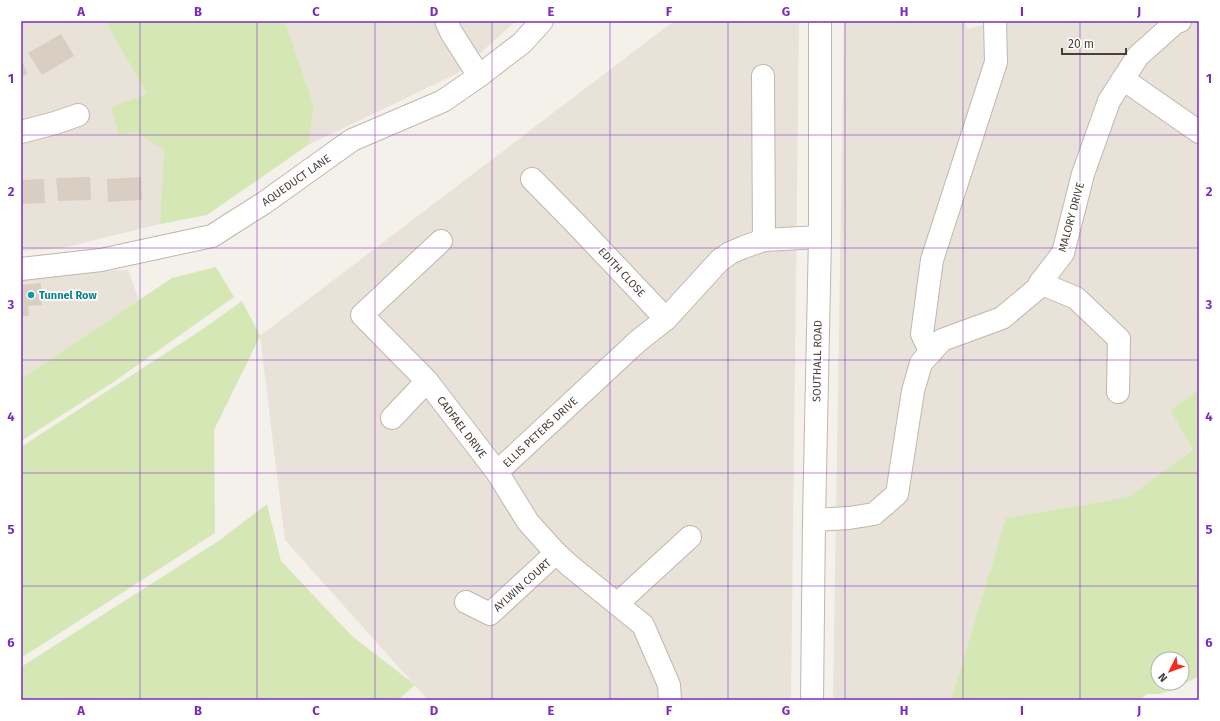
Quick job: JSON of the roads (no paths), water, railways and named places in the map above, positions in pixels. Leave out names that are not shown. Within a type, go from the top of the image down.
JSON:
[{"type":"street","points":[[446,21],[451,32],[479,76]]},
{"type":"street","name":"AQUEDUCT LANE","points":[[21,269],[101,260],[212,236],[264,203],[352,140],[443,101],[522,43],[542,21]]},
{"type":"street","name":"SOUTHALL ROAD","points":[[812,700],[820,237],[820,21]]},
{"type":"street","points":[[931,353],[922,334],[932,260],[996,62],[995,21]]},
{"type":"street","name":"MALORY DRIVE","points":[[814,520],[849,518],[874,514],[897,494],[914,390],[921,363],[942,340],[1002,318],[1039,287],[1040,283],[1063,253],[1082,174],[1109,101],[1138,56],[1176,22],[1180,21]]},
{"type":"street","points":[[763,76],[764,240]]},
{"type":"street","points":[[1123,78],[1199,132]]},
{"type":"street","points":[[21,132],[78,115]]},
{"type":"street","name":"EDITH CLOSE","points":[[532,179],[666,319]]},
{"type":"street","name":"ELLIS PETERS DRIVE","points":[[670,700],[669,685],[643,625],[556,553],[528,522],[497,472],[638,341],[666,319],[719,261],[730,253],[764,240],[820,237]]},
{"type":"street","name":"CADFAEL DRIVE","points":[[441,241],[362,316],[427,381],[497,472]]},
{"type":"street","points":[[1040,283],[1076,298],[1119,339],[1118,392]]},
{"type":"street","points":[[392,418],[427,381]]},
{"type":"street","points":[[617,604],[690,536]]},
{"type":"street","name":"AYLWIN COURT","points":[[466,602],[490,614],[556,553]]},
{"type":"place","name":"Tunnel Row","points":[[31,295]]}]
